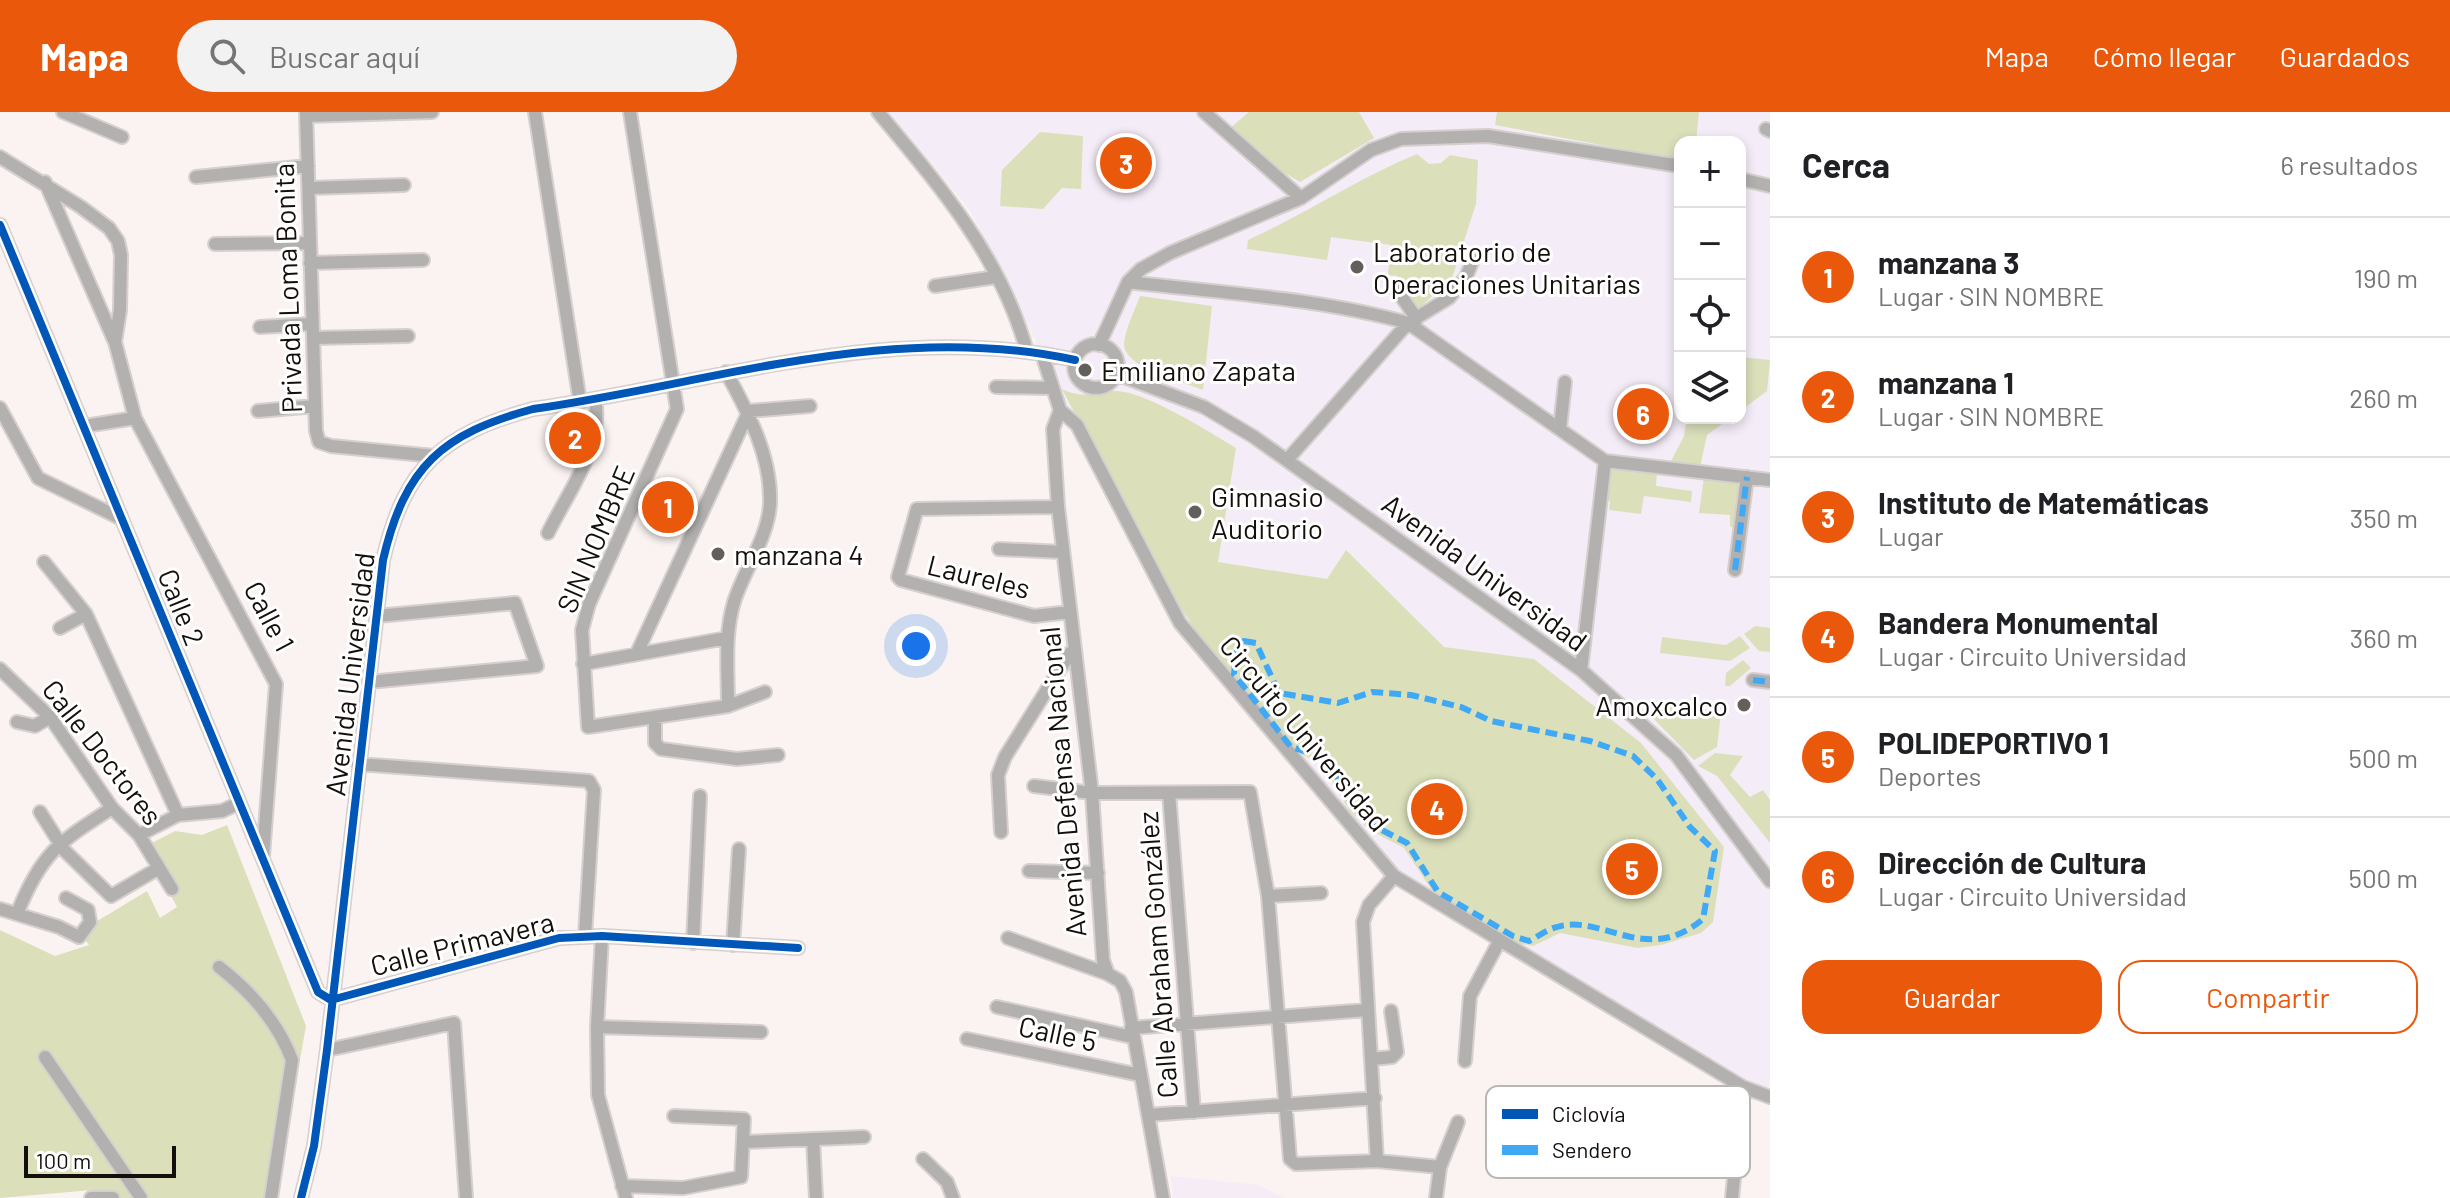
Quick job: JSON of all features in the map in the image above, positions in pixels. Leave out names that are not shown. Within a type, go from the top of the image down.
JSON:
[{"type":"street","points":[[306,114],[432,112]]},
{"type":"street","points":[[535,112],[580,402]]},
{"type":"street","name":"SIN NOMBRE","points":[[630,112],[677,409],[589,604],[582,630],[583,664],[588,727],[655,719]]},
{"type":"street","points":[[878,112],[950,198],[1017,314],[1027,352]]},
{"type":"street","points":[[1204,112],[1301,198]]},
{"type":"street","points":[[70,113],[122,137]]},
{"type":"street","name":"Privada Loma Bonita","points":[[306,114],[315,406],[319,442],[331,446],[434,456]]},
{"type":"street","points":[[1099,345],[1128,282],[1170,253],[1301,198],[1371,150],[1401,139],[1488,136],[1674,165]]},
{"type":"street","name":"Calle 1","points":[[0,157],[45,182],[109,228],[118,241],[120,310],[115,342]]},
{"type":"street","points":[[196,177],[308,166]]},
{"type":"street","points":[[1746,180],[1770,186]]},
{"type":"street","name":"Calle 1","points":[[45,182],[115,342],[135,418],[275,677],[277,704],[263,859]]},
{"type":"street","points":[[309,188],[404,185]]},
{"type":"street","name":"Calle 2","points":[[0,225],[314,985],[331,1000]]},
{"type":"street","points":[[215,244],[309,243]]},
{"type":"street","points":[[310,263],[423,260]]},
{"type":"street","points":[[1287,460],[1412,321],[1449,298],[1466,277],[1473,260]]},
{"type":"street","points":[[935,286],[996,277]]},
{"type":"street","points":[[1128,282],[1284,300],[1412,321],[1605,461],[1770,480]]},
{"type":"street","points":[[1394,286],[1412,321]]},
{"type":"street","points":[[260,327],[312,324]]},
{"type":"street","points":[[313,338],[408,336]]},
{"type":"street","points":[[1099,345],[1113,353],[1116,374],[1107,385],[1093,388],[1080,381],[1075,360],[1084,348],[1099,345]]},
{"type":"street","name":"Avenida Universidad","points":[[301,1198],[314,1146],[358,764],[393,519],[407,492],[434,456],[457,436],[495,419],[726,372],[911,346],[979,346],[1042,354]]},
{"type":"street","points":[[1042,354],[1075,360]]},
{"type":"street","name":"Avenida Defensa Nacional","points":[[1042,354],[1060,410],[1053,429],[1058,507],[1092,793],[1103,960],[1108,974],[1124,986],[1163,1198]]},
{"type":"street","points":[[726,372],[755,426],[770,503],[767,523],[737,591],[727,638],[728,706]]},
{"type":"street","name":"Avenida Universidad","points":[[1116,374],[1204,407],[1287,460],[1581,670],[1676,755],[1767,875]]},
{"type":"street","points":[[1560,428],[1565,382]]},
{"type":"street","points":[[996,387],[1052,388]]},
{"type":"street","name":"SIN NOMBRE","points":[[548,533],[591,446],[598,417],[595,399]]},
{"type":"street","points":[[258,411],[315,406]]},
{"type":"street","points":[[749,411],[810,406]]},
{"type":"street","points":[[0,408],[5,434],[38,478],[122,519]]},
{"type":"street","name":"Circuito Universidad","points":[[1060,410],[1077,425],[1180,623],[1394,876],[1741,1086]]},
{"type":"street","points":[[637,653],[749,411]]},
{"type":"street","points":[[85,426],[135,418]]},
{"type":"street","points":[[1581,670],[1605,461]]},
{"type":"street","points":[[1735,570],[1747,477]]},
{"type":"street","name":"Laureles","points":[[1058,507],[917,509],[898,577],[960,598],[1034,616],[1070,612]]},
{"type":"street","points":[[999,549],[1062,552]]},
{"type":"street","points":[[44,562],[86,614],[178,815]]},
{"type":"street","points":[[369,682],[537,666],[515,603],[377,616]]},
{"type":"street","points":[[60,628],[86,614]]},
{"type":"street","points":[[583,664],[727,638]]},
{"type":"street","points":[[1001,832],[998,775],[1005,757],[1070,653]]},
{"type":"street","name":"Calle Doctores","points":[[2,670],[50,717],[112,808],[139,835],[172,889]]},
{"type":"street","points":[[1753,680],[1770,682]]},
{"type":"street","points":[[765,692],[728,706],[655,719],[655,743],[661,749],[737,759],[778,755]]},
{"type":"street","points":[[17,722],[35,726],[50,717]]},
{"type":"street","points":[[358,764],[589,781],[594,790],[585,936]]},
{"type":"street","points":[[1034,786],[1092,793],[1250,792],[1268,896],[1292,1162],[1377,1161],[1440,1167]]},
{"type":"street","name":"Calle Abraham González","points":[[1169,793],[1194,1112]]},
{"type":"street","points":[[693,943],[700,796]]},
{"type":"street","points":[[139,835],[178,815],[222,811],[239,803]]},
{"type":"street","points":[[17,914],[29,882],[59,841],[112,808]]},
{"type":"street","points":[[40,812],[59,841],[111,896],[159,868]]},
{"type":"street","points":[[733,945],[739,849]]},
{"type":"street","points":[[1029,871],[1098,873]]},
{"type":"street","points":[[1377,1161],[1367,1010],[1365,913],[1394,876]]},
{"type":"street","points":[[1268,896],[1321,893]]},
{"type":"street","points":[[0,909],[79,937],[85,934],[90,922],[88,910],[66,898]]},
{"type":"street","name":"Calle Primavera","points":[[331,1000],[528,946],[585,936],[798,948]]},
{"type":"street","points":[[602,936],[597,1027],[598,1095],[624,1192],[683,1188],[741,1177],[744,1119],[674,1116]]},
{"type":"street","points":[[1008,938],[1108,974]]},
{"type":"street","points":[[1465,1061],[1470,996],[1500,940]]},
{"type":"street","points":[[219,967],[245,988],[285,1041],[292,1060],[271,1198]]},
{"type":"street","points":[[997,1007],[1131,1032],[1185,1024],[1367,1010]]},
{"type":"street","points":[[1372,1059],[1392,1057],[1397,1052],[1391,1011]]},
{"type":"street","points":[[327,1050],[454,1023],[462,1122],[461,1161],[466,1198]]},
{"type":"street","points":[[597,1027],[761,1032]]},
{"type":"street","name":"Calle 5","points":[[967,1039],[1140,1075]]},
{"type":"street","points":[[45,1057],[141,1198]]},
{"type":"street","name":"Circuito Universidad","points":[[1750,1090],[1770,1097]]},
{"type":"street","points":[[1148,1115],[1375,1098]]},
{"type":"street","points":[[1436,1198],[1440,1167],[1458,1122]]},
{"type":"street","points":[[744,1142],[864,1137]]},
{"type":"street","points":[[813,1139],[816,1198]]},
{"type":"street","points":[[923,1159],[947,1182],[953,1198]]},
{"type":"street","points":[[1732,1198],[1734,1178]]},
{"type":"street","points":[[91,1198],[113,1198]]},
{"type":"shaded area","points":[[889,112],[1770,112],[1770,1087],[1751,1084],[1398,876],[1189,629],[1070,408],[970,210]]},
{"type":"shaded area","points":[[1171,1176],[1259,1185],[1285,1198],[1173,1198]]},
{"type":"green space","points":[[1249,112],[1359,112],[1374,138],[1300,182],[1256,156],[1228,130]]},
{"type":"green space","points":[[1497,112],[1699,112],[1697,136],[1674,136],[1674,159],[1495,125]]},
{"type":"green space","points":[[1040,132],[1083,136],[1081,189],[1062,188],[1043,209],[1000,206],[1002,170]]},
{"type":"green space","points":[[1417,154],[1429,164],[1441,163],[1450,155],[1478,160],[1476,204],[1452,278],[1417,310],[1397,276],[1388,275],[1391,245],[1331,237],[1327,260],[1247,249],[1248,240]]},
{"type":"green space","points":[[1140,296],[1212,306],[1203,390],[1144,367],[1127,353],[1125,338]]},
{"type":"green space","points":[[1746,358],[1770,360],[1767,391],[1746,407]]},
{"type":"green space","points":[[1062,389],[1084,395],[1117,391],[1144,398],[1236,448],[1218,562],[1327,579],[1346,550],[1444,647],[1534,659],[1641,743],[1724,847],[1713,922],[1701,933],[1661,945],[1638,948],[1560,933],[1533,946],[1511,942],[1435,895],[1404,848],[1368,829],[1349,810],[1321,763],[1291,750],[1194,628],[1153,564]]},
{"type":"green space","points":[[1686,424],[1722,424],[1707,435],[1700,467],[1670,463],[1684,436]]},
{"type":"green space","points":[[1608,464],[1657,471],[1656,486],[1692,491],[1691,502],[1644,496],[1641,514],[1609,510],[1610,501],[1603,500]]},
{"type":"green space","points":[[1704,477],[1741,482],[1735,527],[1730,527],[1730,515],[1699,513]]},
{"type":"green space","points":[[1755,626],[1770,628],[1770,652],[1759,651],[1744,634]]},
{"type":"green space","points":[[1740,636],[1750,648],[1730,661],[1660,653],[1662,637],[1726,645]]},
{"type":"green space","points":[[1743,660],[1751,668],[1730,686],[1725,686],[1726,673]]},
{"type":"green space","points":[[1650,703],[1721,713],[1717,747],[1694,760],[1648,713]]},
{"type":"green space","points":[[1715,753],[1743,756],[1730,775],[1750,797],[1763,790],[1770,800],[1770,843],[1717,776],[1698,766]]},
{"type":"green space","points":[[227,825],[306,1026],[275,1198],[98,1198],[92,1190],[0,1198],[0,930],[55,956],[89,945],[79,932],[147,891],[160,918],[177,907],[144,847],[175,831],[202,835]]},
{"type":"marked path","points":[[1735,570],[1747,477]]},
{"type":"marked path","points":[[1244,641],[1256,643],[1279,693],[1338,703],[1372,692],[1411,695],[1461,707],[1491,721],[1590,741],[1633,756],[1657,779],[1690,827],[1715,851],[1703,919],[1682,933],[1662,939],[1644,939],[1574,925],[1553,928],[1529,941],[1513,936],[1438,892],[1407,843],[1370,824],[1353,806],[1327,758],[1291,747],[1234,674],[1236,653],[1244,641]]},
{"type":"marked path","points":[[1753,680],[1770,682]]},
{"type":"cycle path","points":[[0,225],[318,992],[331,1000],[559,938],[602,936],[798,948]]},
{"type":"cycle path","points":[[301,1198],[314,1146],[327,1050],[383,560],[403,500],[432,459],[474,430],[533,409],[803,360],[870,351],[938,347],[1006,350],[1075,360]]},
{"type":"place","name":"Instituto de Matemáticas","points":[[1126,163]]},
{"type":"place","name":"Laboratorio de Operaciones Unitarias","points":[[1357,267]]},
{"type":"place","name":"Emiliano Zapata","points":[[1085,370]]},
{"type":"place","name":"Dirección de Cultura","points":[[1643,414]]},
{"type":"place","name":"manzana 1","points":[[575,438]]},
{"type":"place","name":"manzana 3","points":[[668,507]]},
{"type":"place","name":"Gimnasio Auditorio","points":[[1195,512]]},
{"type":"place","name":"manzana 4","points":[[718,554]]},
{"type":"place","name":"Amoxcalco","points":[[1744,705]]},
{"type":"place","name":"Bandera Monumental","points":[[1437,809]]},
{"type":"place","name":"POLIDEPORTIVO 1","points":[[1632,869]]}]
